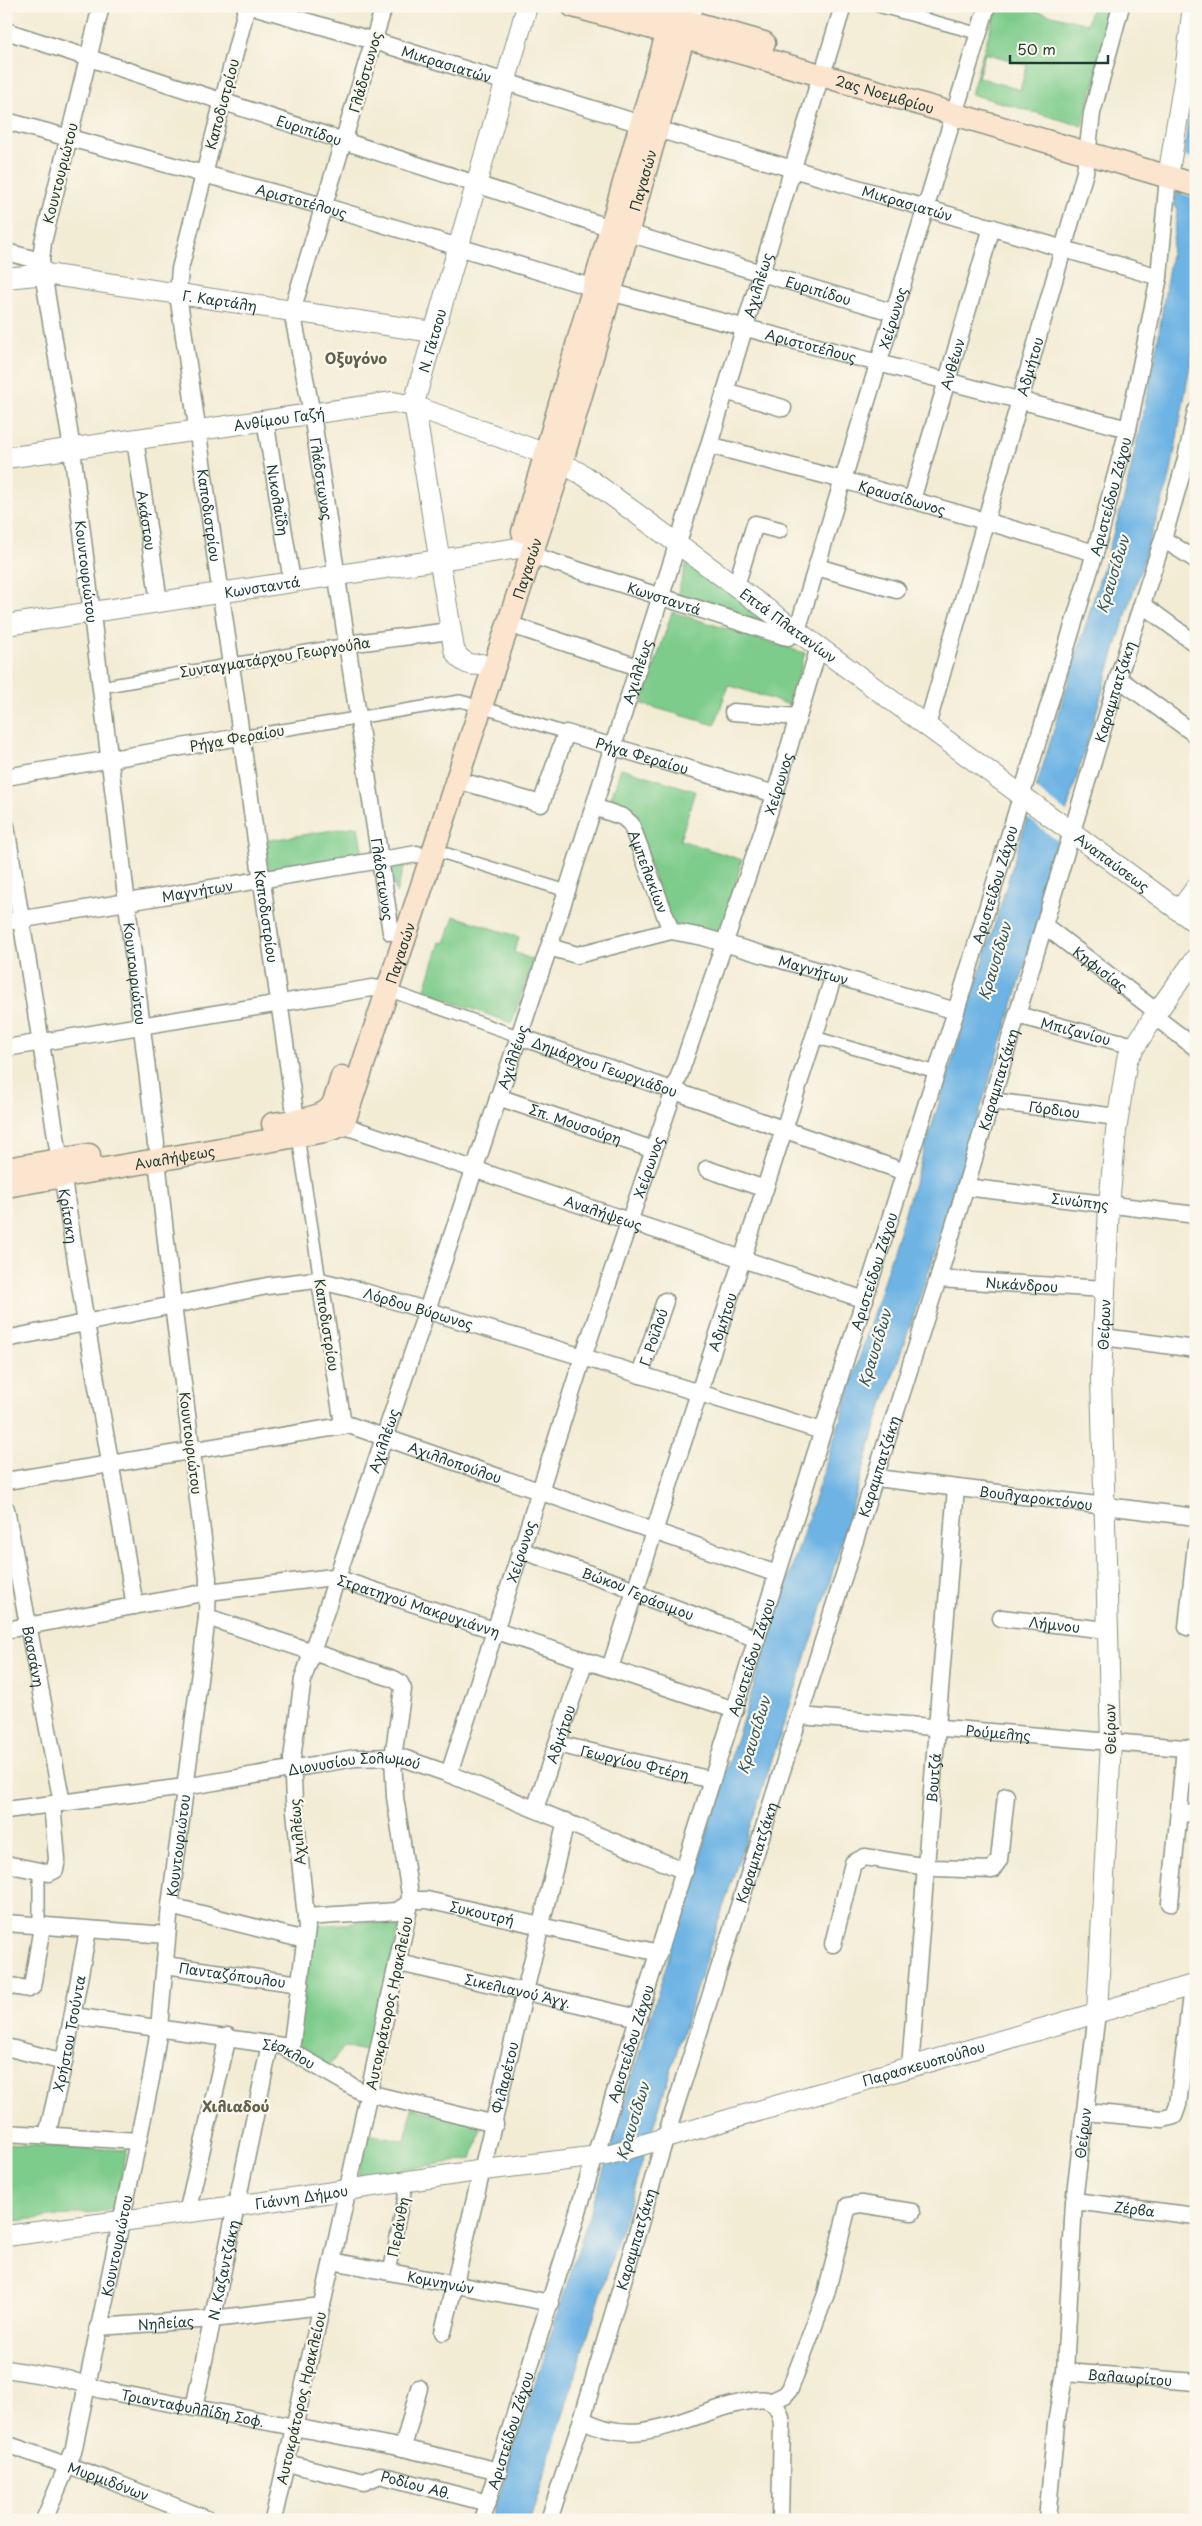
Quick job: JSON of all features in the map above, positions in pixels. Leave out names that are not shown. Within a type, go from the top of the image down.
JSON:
[{"type":"main road","name":"2ας Νοεμβρίου","points":[[574,6],[680,20]]},
{"type":"main road","name":"2ας Νοεμβρίου","points":[[635,6],[824,68],[1182,174]]},
{"type":"main road","name":"Παγασών","points":[[303,1124],[327,1111],[333,1104],[380,989],[391,932],[474,705],[508,624],[525,552],[680,20]]},
{"type":"main road","name":"Παγασών","points":[[342,1124],[419,857],[457,780],[481,664],[525,552]]},
{"type":"main road","name":"Αναλήψεως","points":[[6,1170],[63,1168],[303,1124],[331,1130],[342,1124]]},
{"type":"main road","name":"Αναλήψεως","points":[[6,1186],[63,1168]]},
{"type":"street","name":"Κουντουριώτου","points":[[44,2520],[69,2466],[138,2141],[159,2028],[170,1906],[207,1616],[208,1592],[173,1304],[143,1026],[72,449],[41,268],[43,242],[101,6]]},
{"type":"street","name":"Καποδιστρίου","points":[[247,6],[180,269],[178,294],[279,1003],[303,1124],[320,1281],[343,1424]]},
{"type":"street","name":"Μικρασιατών","points":[[253,6],[374,41],[504,83],[1159,277]]},
{"type":"street","name":"Γλάδστωνος","points":[[384,6],[292,311],[312,414],[391,932]]},
{"type":"street","name":"Ν. Γάτσου","points":[[481,664],[470,664],[458,657],[454,649],[414,406],[433,332],[526,6]]},
{"type":"street","name":"Αχιλλέως","points":[[291,2050],[305,1940],[306,1917],[298,1852],[292,1769],[298,1702],[336,1577],[386,1437],[614,746],[709,446],[760,273],[843,6]]},
{"type":"street","points":[[878,6],[980,34]]},
{"type":"street","name":"Χείρωνος","points":[[797,631],[958,108],[987,6]]},
{"type":"street","name":"Αδμήτου","points":[[927,726],[1085,172],[1092,113],[1121,6]]},
{"type":"street","name":"Αριστείδου Ζάχου","points":[[482,2520],[551,2303],[601,2156],[639,2018],[712,1780],[936,1072],[1025,798],[1095,553],[1128,429],[1182,174],[1193,6]]},
{"type":"street","name":"Ευριπίδου","points":[[6,31],[620,230],[895,313]]},
{"type":"street","name":"Αριστοτέλους","points":[[6,121],[323,206],[602,290],[1128,429]]},
{"type":"street","name":"Ανθέων","points":[[912,500],[992,227]]},
{"type":"street","points":[[6,252],[41,268]]},
{"type":"street","name":"Γ. Καρτάλη","points":[[6,278],[41,268],[178,294],[433,332]]},
{"type":"street","points":[[725,392],[783,408]]},
{"type":"street","name":"Ανθίμου Γαζή","points":[[6,458],[391,402],[414,406],[554,457]]},
{"type":"street","name":"Καραμπατζάκη","points":[[549,2520],[582,2419],[658,2141],[800,1716],[876,1478],[1045,926],[1071,832],[1118,678],[1163,539],[1191,462],[1196,411]]},
{"type":"street","name":"Νικολαΐδη","points":[[265,420],[292,581]]},
{"type":"street","name":"Ακάστου","points":[[136,439],[159,602]]},
{"type":"street","name":"Κραυσίδωνος","points":[[709,446],[843,480],[1095,553]]},
{"type":"street","name":"Επτά Πλατανίων","points":[[554,457],[736,586],[1025,798]]},
{"type":"street","points":[[736,586],[754,524],[779,530]]},
{"type":"street","points":[[1163,539],[1196,560]]},
{"type":"street","name":"Κωνσταντά","points":[[6,625],[336,574],[439,560],[525,552],[660,598],[784,636],[788,637],[797,631]]},
{"type":"street","points":[[817,567],[897,590]]},
{"type":"street","points":[[1142,605],[1196,644]]},
{"type":"street","points":[[508,624],[638,667]]},
{"type":"street","name":"Συνταγματάρχου Γεωργούλα","points":[[101,687],[347,644],[450,631]]},
{"type":"street","name":"Χείρωνος","points":[[449,1774],[583,1357],[726,944],[775,794],[819,647]]},
{"type":"street","points":[[1118,678],[1196,735]]},
{"type":"street","name":"Ρήγα Φεραίου","points":[[6,777],[358,716],[460,701],[775,794]]},
{"type":"street","points":[[733,712],[798,717]]},
{"type":"street","points":[[457,780],[540,804],[543,802],[566,733]]},
{"type":"street","name":"Αναπαύσεως","points":[[1025,798],[1196,923]]},
{"type":"street","name":"Αμπελακίων","points":[[594,807],[623,817],[631,824],[670,931]]},
{"type":"street","name":"Κρίτσκη","points":[[6,826],[14,920],[41,1043],[63,1168],[86,1323],[136,1606]]},
{"type":"street","name":"Μαγνήτων","points":[[14,920],[380,860],[419,857],[567,891]]},
{"type":"street","points":[[1179,911],[1196,888]]},
{"type":"street","name":"Κηφισίας","points":[[1045,926],[1196,1048]]},
{"type":"street","points":[[549,947],[577,955],[670,931]]},
{"type":"street","name":"Μαγνήτων","points":[[670,931],[726,944],[956,1011]]},
{"type":"street","name":"Θείρων","points":[[1047,2520],[1056,2423],[1064,2372],[1074,2201],[1097,2013],[1111,1742],[1101,1394],[1109,1205],[1117,1117],[1126,1064],[1134,1046],[1196,958]]},
{"type":"street","name":"Αδμήτου","points":[[610,1668],[834,975]]},
{"type":"street","name":"Δημάρχου Γεωργιάδου","points":[[6,1048],[279,1003],[380,989],[905,1172]]},
{"type":"street","name":"Μπιζανίου","points":[[1017,1015],[1134,1046]]},
{"type":"street","points":[[814,1037],[936,1072]]},
{"type":"street","name":"Σπ. Μουσούρη","points":[[498,1097],[654,1150]]},
{"type":"street","name":"Γόρδιου","points":[[991,1101],[1117,1117]]},
{"type":"street","name":"Αναλήψεως","points":[[342,1124],[742,1257],[865,1300]]},
{"type":"street","points":[[707,1169],[766,1189]]},
{"type":"street","name":"Σινώπης","points":[[965,1187],[1196,1215]]},
{"type":"street","name":"Νικάνδρου","points":[[938,1279],[1105,1289]]},
{"type":"street","name":"Λόρδου Βύρωνος","points":[[6,1339],[267,1286],[309,1280],[320,1281],[428,1310],[822,1431]]},
{"type":"street","name":"Γ. Ροϊλού","points":[[640,1374],[665,1301]]},
{"type":"street","points":[[1103,1337],[1196,1349]]},
{"type":"street","name":"Αχιλλοπούλου","points":[[6,1481],[343,1424],[358,1427],[777,1574]]},
{"type":"street","name":"Βουλγαροκτόνου","points":[[876,1478],[1196,1517]]},
{"type":"street","name":"Βουτζά","points":[[910,2068],[956,1488]]},
{"type":"street","name":"Βασσάνη","points":[[6,1509],[29,1626],[57,1803],[57,1864],[52,1873],[39,1871]]},
{"type":"street","points":[[1196,1544],[1187,1627],[1196,1628]]},
{"type":"street","name":"Βώκου Γεράσιμου","points":[[520,1550],[634,1591],[757,1640]]},
{"type":"street","name":"Στρατηγού Μακρυγιάννη","points":[[6,1630],[208,1592],[311,1578],[336,1577],[735,1710]]},
{"type":"street","name":"Αυτοκράτορος Ηρακλείου","points":[[207,1616],[394,1679],[400,1683],[403,1694],[392,1757],[395,1797],[410,1903],[273,2520]]},
{"type":"street","name":"Λήμνου","points":[[1001,1618],[1108,1630]]},
{"type":"street","name":"Αδμήτου","points":[[535,1809],[585,1660]]},
{"type":"street","name":"Ρούμελης","points":[[800,1716],[1190,1749]]},
{"type":"street","name":"Γεωργίου Φτέρη","points":[[557,1744],[712,1780]]},
{"type":"street","points":[[1170,1903],[1179,1813],[1190,1749]]},
{"type":"street","name":"Διονυσίου Σολωμού","points":[[6,1810],[185,1787],[367,1757],[392,1757],[406,1759],[449,1774],[685,1871]]},
{"type":"street","points":[[833,1944],[853,1864],[865,1857],[925,1867],[992,1870],[1000,1860],[1006,1796]]},
{"type":"street","points":[[1179,1813],[1196,1814]]},
{"type":"street","name":"Φιλαρέτου","points":[[443,2332],[484,2170],[566,1821]]},
{"type":"street","points":[[6,1864],[39,1871],[40,1926],[32,1987],[28,1989],[6,1985]]},
{"type":"street","name":"Συκουτρή","points":[[306,1917],[397,1912],[417,1899],[427,1900],[659,1953]]},
{"type":"street","points":[[170,1906],[305,1940]]},
{"type":"street","points":[[6,1923],[167,1936]]},
{"type":"street","name":"Χρήστου Τσούντα","points":[[47,2135],[64,2062],[88,1930]]},
{"type":"street","name":"Σικελιανού Άγγ.","points":[[398,1963],[639,2018]]},
{"type":"street","name":"Πανταζόπουλου","points":[[164,1965],[300,1984]]},
{"type":"street","points":[[1085,2112],[1163,2119],[1174,2116],[1177,2112],[1190,2063],[1194,1985]]},
{"type":"street","name":"Παρασκευοπούλου","points":[[601,2156],[1194,1985]]},
{"type":"street","name":"Σέσκλου","points":[[73,2016],[228,2036],[270,2044],[291,2050],[345,2084],[369,2093],[495,2124]]},
{"type":"street","points":[[187,2213],[228,2036]]},
{"type":"street","name":"Ν. Καζαντζάκη","points":[[194,2408],[270,2044]]},
{"type":"street","points":[[6,2047],[64,2062]]},
{"type":"street","points":[[6,2134],[138,2141]]},
{"type":"street","name":"Γιάννη Δήμου","points":[[6,2236],[187,2213],[484,2170],[601,2156]]},
{"type":"street","name":"Περάνθη","points":[[389,2272],[407,2182]]},
{"type":"street","name":"Ζέρβα","points":[[1074,2201],[1196,2216]]},
{"type":"street","points":[[770,2402],[785,2395],[790,2389],[826,2294],[848,2206],[861,2204],[912,2212]]},
{"type":"street","name":"Κομνηνών","points":[[332,2261],[551,2303]]},
{"type":"street","name":"Νηλείας","points":[[98,2327],[213,2319],[322,2306]]},
{"type":"street","name":"Τριανταφυλλίδη Σοφ.","points":[[6,2368],[67,2379],[86,2386],[194,2408],[403,2448],[499,2471]]},
{"type":"street","name":"Βαλαωρίτου","points":[[1064,2372],[1196,2382]]},
{"type":"street","points":[[403,2448],[419,2388]]},
{"type":"street","points":[[582,2419],[600,2428],[629,2432],[672,2426],[758,2399],[770,2402],[778,2409],[782,2424],[780,2520]]},
{"type":"street","name":"Μυρμιδόνων","points":[[6,2444],[69,2466],[191,2516],[209,2520]]},
{"type":"street","name":"Ροδίου Αθ.","points":[[287,2463],[364,2482],[380,2475],[488,2503]]},
{"type":"green space","points":[[997,6],[1016,6],[1087,24],[1092,6],[1116,6],[1082,126],[971,94]],"holes":[[[985,53],[1027,65],[1020,90],[978,77]]]},
{"type":"green space","points":[[687,562],[774,623],[773,627],[677,595]]},
{"type":"green space","points":[[672,612],[805,653],[790,705],[728,685],[715,725],[642,704]]},
{"type":"green space","points":[[621,768],[695,791],[680,840],[742,860],[721,933],[670,924],[632,815],[608,807]]},
{"type":"green space","points":[[358,826],[363,855],[269,870],[264,841]]},
{"type":"green space","points":[[405,864],[396,893],[391,869]]},
{"type":"green space","points":[[454,916],[519,937],[514,952],[533,960],[512,1023],[424,992],[440,942],[445,943]]},
{"type":"green space","points":[[381,1921],[399,1928],[372,2052],[344,2047],[329,2066],[297,2046],[313,1926]]},
{"type":"green space","points":[[412,2108],[482,2125],[472,2159],[358,2176],[367,2133],[405,2141]]},
{"type":"green space","points":[[6,2144],[127,2150],[114,2210],[6,2222]]},
{"type":"water","name":"Κραυσίδων","points":[[1196,51],[1196,333],[1170,477],[1116,646],[1066,813],[1057,862],[995,1063],[932,1262],[878,1419],[819,1618],[701,1974],[530,2520],[491,2520],[598,2188],[721,1787],[842,1414],[993,930],[1124,499],[1155,359],[1178,207],[1174,206],[1184,156]]},
{"type":"pier","points":[[1184,156],[1196,159],[1196,198],[1177,192]]},
{"type":"pier","points":[[1034,787],[1069,814],[1063,845],[1025,816]]},
{"type":"district","name":"Οξυγόνο","points":[[356,357]]},
{"type":"district","name":"Χιλιαδού","points":[[236,2105]]}]
